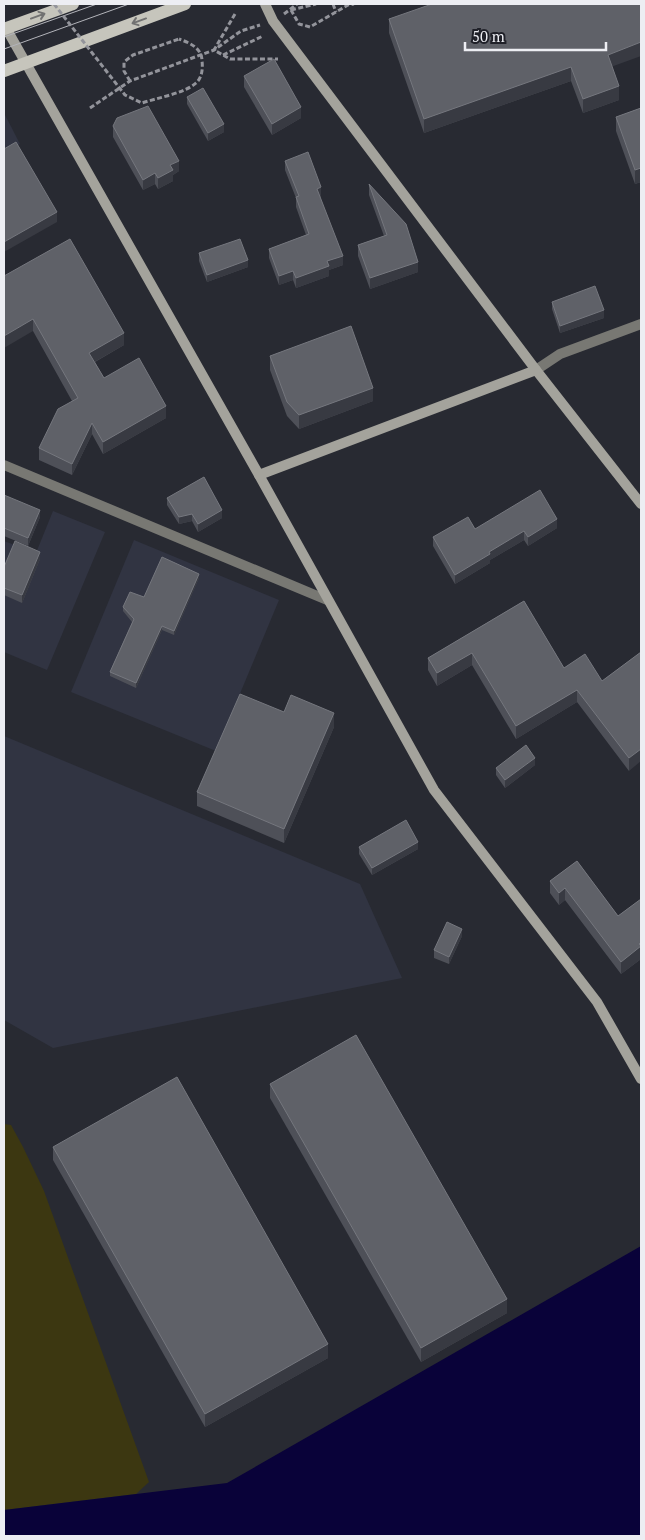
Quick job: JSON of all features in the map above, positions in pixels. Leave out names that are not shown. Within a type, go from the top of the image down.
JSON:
[{"type":"main road","points":[[5,28],[73,4]]},
{"type":"main road","points":[[4,71],[184,4]]},
{"type":"street","points":[[265,4],[273,21],[536,370],[641,504]]},
{"type":"street","points":[[5,28],[259,475],[434,790],[597,1002],[641,1079]]},
{"type":"street","points":[[259,475],[536,370],[560,354],[641,324]]},
{"type":"street","points":[[4,465],[327,600]]},
{"type":"path","points":[[54,4],[126,95],[142,103],[188,88],[198,82],[203,70],[202,56],[194,45],[179,39],[133,55],[124,62],[124,71],[130,81]]},
{"type":"path","points":[[90,108],[130,81],[214,50],[242,31],[273,21],[297,4]]},
{"type":"path","points":[[291,10],[316,4]]},
{"type":"path","points":[[333,4],[336,12]]},
{"type":"path","points":[[291,10],[299,24],[310,27],[348,5],[354,4]]},
{"type":"path","points":[[214,50],[235,14]]},
{"type":"path","points":[[223,55],[262,36]]},
{"type":"path","points":[[214,50],[230,59],[278,59]]},
{"type":"shaded area","points":[[4,113],[20,144],[4,154]]},
{"type":"shaded area","points":[[53,511],[105,532],[47,670],[4,652],[4,541],[36,553]]},
{"type":"shaded area","points":[[134,540],[279,600],[216,751],[71,692]]},
{"type":"shaded area","points":[[4,736],[360,884],[402,978],[53,1048],[4,1020]]},
{"type":"shaded area","points":[[4,1124],[11,1125],[44,1191],[149,1482],[136,1494],[4,1510]]},
{"type":"shaded area","points":[[641,1246],[641,1536],[4,1536],[4,1510],[227,1483]]},
{"type":"building","points":[[432,4],[641,4],[641,42],[608,55],[619,86],[583,99],[571,67],[424,119],[389,19]]},
{"type":"building","points":[[274,59],[301,107],[272,124],[244,76]]},
{"type":"building","points":[[203,88],[224,124],[208,133],[187,97]]},
{"type":"building","points":[[148,106],[179,161],[170,165],[173,170],[158,178],[155,173],[143,180],[113,126],[117,118]]},
{"type":"building","points":[[641,108],[641,168],[635,170],[616,117]]},
{"type":"building","points":[[16,142],[57,212],[4,242],[4,149]]},
{"type":"building","points":[[308,152],[321,187],[317,189],[343,256],[327,261],[329,266],[296,278],[293,271],[279,276],[269,249],[309,234],[296,197],[299,196],[285,161]]},
{"type":"building","points":[[369,184],[406,224],[418,262],[370,278],[358,245],[387,235]]},
{"type":"building","points":[[70,239],[124,333],[89,353],[104,378],[139,358],[166,406],[103,442],[92,423],[72,464],[39,448],[58,409],[78,398],[33,319],[4,336],[4,276]]},
{"type":"building","points":[[240,239],[248,260],[207,275],[199,253]]},
{"type":"building","points":[[595,286],[604,310],[560,326],[552,302]]},
{"type":"building","points":[[351,326],[373,388],[299,415],[287,402],[270,356]]},
{"type":"building","points":[[204,477],[222,510],[198,524],[192,514],[179,517],[167,498]]},
{"type":"building","points":[[540,490],[557,519],[528,537],[524,531],[455,575],[433,537],[468,517],[475,529]]},
{"type":"building","points":[[4,495],[40,510],[28,538],[4,528]]},
{"type":"building","points":[[15,541],[40,552],[22,595],[4,588],[4,567]]},
{"type":"building","points":[[162,557],[199,574],[174,631],[162,626],[136,683],[110,672],[134,619],[123,607],[130,592],[144,597]]},
{"type":"building","points":[[524,601],[564,668],[585,654],[602,681],[641,652],[641,749],[629,758],[577,690],[516,726],[472,653],[437,673],[428,658]]},
{"type":"building","points":[[240,694],[284,712],[291,695],[334,713],[284,829],[197,792]]},
{"type":"building","points":[[526,745],[535,758],[505,780],[496,768]]},
{"type":"building","points":[[406,820],[418,842],[372,868],[359,847]]},
{"type":"building","points":[[577,861],[618,916],[641,899],[641,942],[639,944],[641,946],[621,962],[565,888],[559,893],[550,881]]},
{"type":"building","points":[[447,922],[462,929],[449,957],[434,950]]},
{"type":"building","points":[[356,1035],[507,1299],[421,1348],[270,1084]]},
{"type":"building","points":[[177,1077],[328,1344],[205,1414],[53,1147]]},
{"type":"tram line","points":[[4,37],[97,4]]},
{"type":"tram line","points":[[4,49],[129,4]]}]
